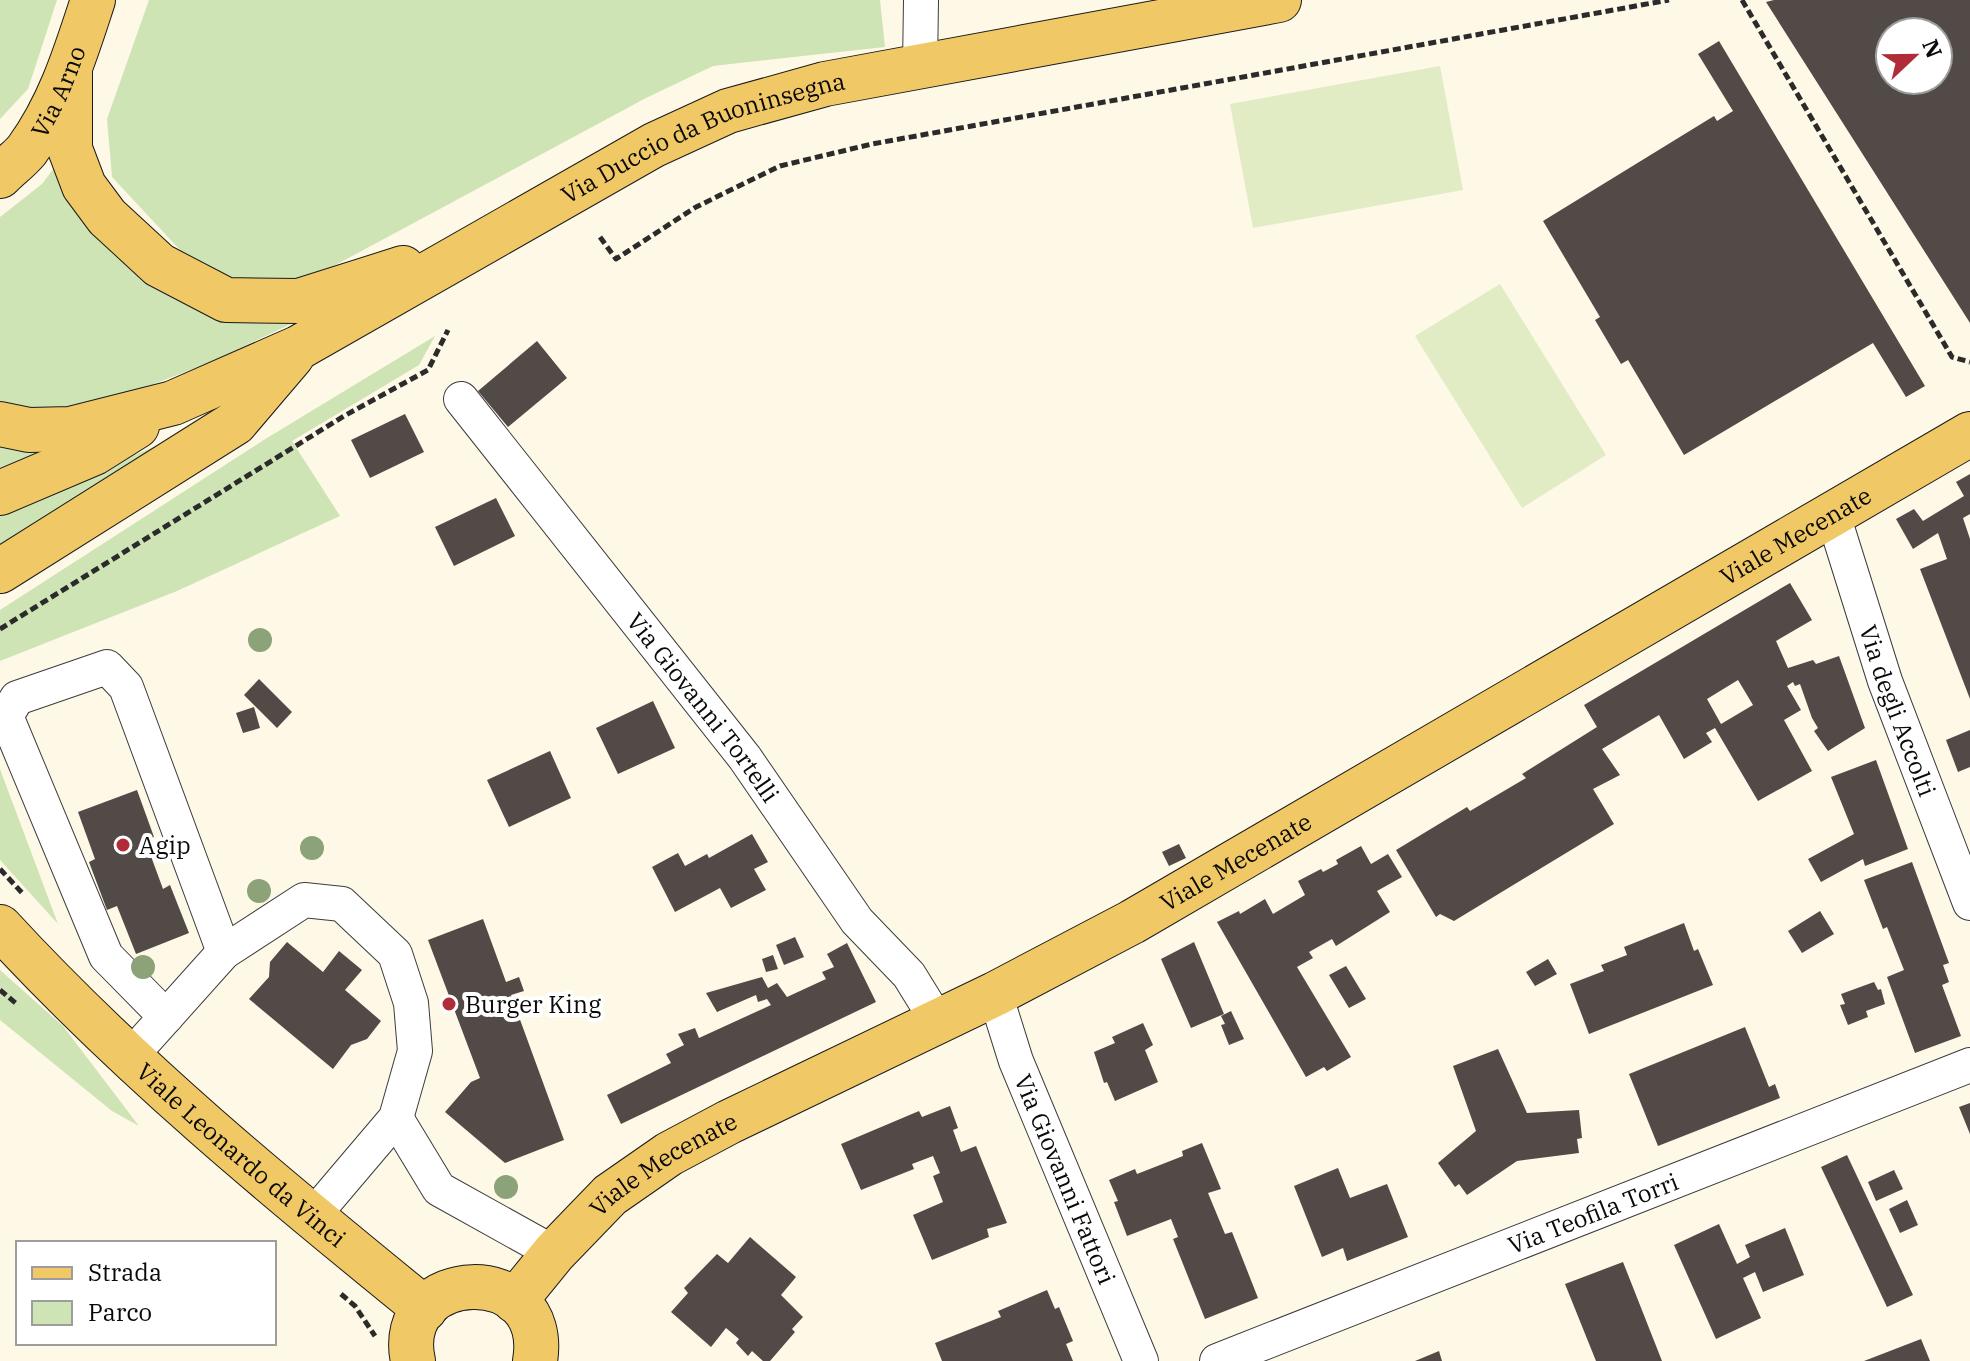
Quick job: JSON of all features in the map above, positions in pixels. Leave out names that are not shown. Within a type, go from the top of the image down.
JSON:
[{"type":"main road","name":"Via Arno","points":[[2,173],[25,152],[42,127],[70,71],[93,0]]},
{"type":"main road","name":"Via Duccio da Buoninsegna","points":[[0,493],[94,453],[173,403],[298,348],[654,145],[728,111],[825,84],[1279,0]]},
{"type":"main road","points":[[70,71],[70,149],[84,186],[107,217],[159,265],[226,300],[299,301],[488,241]]},
{"type":"main road","points":[[0,571],[235,423],[298,348]]},
{"type":"main road","name":"Via Duccio da Buoninsegna","points":[[0,424],[29,430],[70,429],[173,403]]},
{"type":"main road","name":"Viale Mecenate","points":[[515,1301],[554,1253],[610,1195],[669,1154],[995,994],[1145,914],[1970,434]]},
{"type":"main road","points":[[0,910],[63,995]]},
{"type":"main road","name":"Viale Leonardo da Vinci","points":[[0,927],[63,995],[129,1058],[312,1217],[425,1309]]},
{"type":"main road","name":"Viale Leonardo da Vinci","points":[[0,951],[63,995]]},
{"type":"main road","points":[[413,1361],[412,1339],[425,1309],[452,1289],[468,1286],[493,1289],[515,1301],[535,1331],[535,1361]]},
{"type":"street","points":[[920,67],[921,0]]},
{"type":"street","name":"Via Giovanni Tortelli","points":[[461,399],[745,758],[857,921],[909,975],[938,1022]]},
{"type":"street","name":"Via degli Accolti","points":[[1833,515],[1885,681],[1970,903]]},
{"type":"street","points":[[166,1017],[106,956],[6,716],[17,698],[107,667],[126,687],[224,952]]},
{"type":"street","points":[[129,1058],[224,952],[304,900],[342,904],[395,954],[411,1003],[415,1051],[396,1118],[312,1217]]},
{"type":"street","name":"Via Giovanni Fattori","points":[[995,994],[1016,1061],[1141,1361]]},
{"type":"street","name":"Via Teofila Torri","points":[[1217,1361],[1970,1065]]},
{"type":"street","points":[[396,1118],[439,1189],[554,1253]]},
{"type":"path","points":[[600,237],[616,259],[696,207],[780,166],[872,144],[1669,0]]},
{"type":"path","points":[[1742,0],[1952,357],[1970,362]]},
{"type":"path","points":[[0,629],[344,416],[428,370],[448,330]]},
{"type":"green space","points":[[0,0],[57,0],[28,89],[0,119]]},
{"type":"green space","points":[[149,0],[880,0],[885,47],[713,66],[646,98],[315,276],[246,284],[194,265],[112,177],[107,119]]},
{"type":"green space","points":[[1440,66],[1463,190],[1253,228],[1230,104]]},
{"type":"green space","points":[[54,168],[126,253],[333,304],[211,362],[138,390],[44,415],[0,409],[0,217],[42,184]]},
{"type":"green space","points":[[1500,284],[1606,455],[1522,508],[1415,336]]},
{"type":"green space","points":[[435,336],[419,365],[292,441],[340,516],[177,591],[0,661],[0,610],[267,438]]},
{"type":"green space","points":[[187,433],[0,556],[0,511]]},
{"type":"green space","points":[[0,435],[73,435],[0,479]]},
{"type":"green space","points":[[0,769],[58,924],[0,860]]},
{"type":"green space","points":[[0,970],[63,1026],[139,1126],[112,1111],[0,1020]]},
{"type":"building","points":[[1970,0],[1970,323],[1766,2]]},
{"type":"building","points":[[1719,41],[1925,386],[1906,397],[1873,343],[1684,455],[1628,360],[1621,364],[1595,320],[1600,317],[1543,221],[1714,116],[1717,121],[1733,111],[1698,54]]},
{"type":"building","points":[[537,341],[567,378],[508,427],[478,391]]},
{"type":"building","points":[[405,414],[424,452],[370,478],[351,440]]},
{"type":"building","points":[[1970,474],[1970,514],[1963,518],[1970,539],[1970,699],[1920,569],[1947,559],[1938,533],[1913,549],[1896,519],[1914,509],[1923,521],[1964,496],[1956,482]]},
{"type":"building","points":[[496,498],[515,536],[454,566],[435,527]]},
{"type":"building","points":[[1790,583],[1812,620],[1776,641],[1788,668],[1813,660],[1816,664],[1839,656],[1865,728],[1828,751],[1814,731],[1818,728],[1800,684],[1795,686],[1793,682],[1787,686],[1801,710],[1784,720],[1812,771],[1758,801],[1715,728],[1706,733],[1712,742],[1684,759],[1659,715],[1602,749],[1620,775],[1593,789],[1614,824],[1454,921],[1440,914],[1436,917],[1396,850],[1467,807],[1470,811],[1526,778],[1522,774],[1597,727],[1584,705]],"holes":[[[1738,680],[1753,705],[1721,724],[1707,699]]]},
{"type":"building","points":[[259,679],[292,712],[277,728],[244,695]]},
{"type":"building","points":[[653,701],[675,748],[618,774],[596,728]]},
{"type":"building","points":[[254,707],[260,728],[243,733],[236,713]]},
{"type":"building","points":[[1970,730],[1970,767],[1958,772],[1946,740]]},
{"type":"building","points":[[550,751],[571,798],[509,827],[487,780]]},
{"type":"building","points":[[1876,760],[1908,849],[1865,866],[1863,859],[1821,882],[1808,859],[1854,834],[1831,777]]},
{"type":"building","points":[[137,790],[154,837],[145,840],[163,889],[170,885],[189,933],[136,954],[117,906],[107,910],[89,862],[95,859],[78,812]]},
{"type":"building","points":[[752,834],[768,862],[754,869],[766,890],[731,908],[720,888],[675,912],[652,867],[678,853],[685,866],[707,854],[709,858]]},
{"type":"building","points":[[1179,844],[1186,858],[1169,866],[1162,852]]},
{"type":"building","points":[[1361,846],[1371,864],[1388,854],[1402,877],[1377,891],[1390,912],[1336,946],[1332,939],[1309,952],[1313,958],[1297,967],[1351,1057],[1327,1071],[1324,1067],[1306,1077],[1217,922],[1239,911],[1240,914],[1265,899],[1273,914],[1305,895],[1298,881],[1338,864],[1336,860]]},
{"type":"building","points":[[1912,862],[1949,963],[1943,965],[1949,982],[1942,985],[1961,1036],[1915,1053],[1887,977],[1904,970],[1887,927],[1883,929],[1864,880]]},
{"type":"building","points":[[1820,911],[1834,934],[1802,953],[1788,931]]},
{"type":"building","points":[[483,919],[506,982],[519,977],[524,991],[511,995],[564,1140],[505,1163],[445,1112],[471,1082],[480,1078],[428,940]]},
{"type":"building","points":[[1684,923],[1694,951],[1698,949],[1713,985],[1589,1034],[1570,984],[1604,971],[1601,965],[1627,955],[1624,947]]},
{"type":"building","points":[[795,937],[804,957],[784,965],[776,945]]},
{"type":"building","points":[[287,942],[323,972],[339,951],[362,970],[345,990],[381,1021],[367,1039],[351,1045],[333,1069],[249,999],[269,977],[270,962]]},
{"type":"building","points":[[1194,942],[1224,1014],[1191,1028],[1161,959]]},
{"type":"building","points":[[847,943],[876,1002],[621,1124],[607,1095],[671,1063],[666,1054],[684,1045],[678,1034],[695,1028],[699,1038],[771,1005],[767,999],[758,1002],[756,995],[717,1012],[706,993],[762,977],[768,988],[777,983],[787,997],[826,979],[822,972],[834,967],[827,954]]},
{"type":"building","points":[[773,955],[778,969],[766,972],[762,959]]},
{"type":"building","points":[[1548,959],[1557,974],[1535,986],[1526,972]]},
{"type":"building","points":[[1346,966],[1366,999],[1349,1008],[1329,975]]},
{"type":"building","points":[[1874,982],[1878,990],[1881,989],[1885,1004],[1866,1011],[1868,1017],[1848,1025],[1840,1005],[1845,1004],[1841,994]]},
{"type":"building","points":[[1231,1011],[1244,1039],[1229,1045],[1221,1016]]},
{"type":"building","points":[[1143,1023],[1153,1045],[1145,1050],[1158,1082],[1115,1101],[1107,1082],[1104,1083],[1094,1052],[1115,1043],[1112,1037]]},
{"type":"building","points":[[1745,1027],[1769,1087],[1775,1084],[1780,1098],[1658,1146],[1629,1074]]},
{"type":"building","points":[[1498,1049],[1527,1113],[1579,1110],[1582,1138],[1577,1139],[1579,1153],[1517,1161],[1467,1195],[1459,1184],[1455,1187],[1438,1163],[1476,1131],[1453,1066]]},
{"type":"building","points":[[1970,1103],[1970,1134],[1959,1107]]},
{"type":"building","points":[[950,1106],[958,1128],[953,1130],[961,1152],[976,1146],[1007,1223],[987,1229],[989,1237],[932,1260],[913,1215],[943,1202],[933,1176],[940,1173],[933,1156],[912,1164],[914,1169],[861,1190],[841,1144],[919,1111],[922,1117]]},
{"type":"building","points":[[1202,1143],[1221,1189],[1208,1193],[1225,1234],[1232,1232],[1258,1298],[1205,1319],[1173,1239],[1178,1237],[1171,1219],[1127,1236],[1109,1180],[1135,1169],[1137,1174],[1183,1156],[1182,1151]]},
{"type":"building","points":[[1847,1155],[1913,1295],[1887,1307],[1821,1167]]},
{"type":"building","points":[[1338,1168],[1350,1198],[1387,1184],[1408,1237],[1347,1261],[1343,1248],[1322,1257],[1294,1186]]},
{"type":"building","points":[[1894,1170],[1903,1189],[1876,1201],[1868,1182]]},
{"type":"building","points":[[1907,1200],[1918,1225],[1900,1233],[1889,1209]]},
{"type":"building","points":[[1719,1224],[1737,1264],[1750,1257],[1745,1245],[1785,1228],[1804,1275],[1763,1292],[1755,1272],[1743,1278],[1761,1318],[1716,1339],[1674,1245]]},
{"type":"building","points":[[750,1237],[796,1277],[781,1295],[803,1317],[792,1329],[795,1332],[770,1361],[763,1361],[752,1351],[748,1356],[736,1343],[739,1339],[726,1328],[711,1347],[671,1312],[688,1293],[684,1288],[717,1254],[728,1263]]},
{"type":"building","points":[[1623,1262],[1662,1361],[1596,1361],[1565,1284]]},
{"type":"building","points":[[1047,1290],[1055,1309],[1059,1307],[1073,1341],[1066,1344],[1073,1361],[942,1361],[935,1343],[1001,1317],[998,1311]]},
{"type":"building","points":[[1921,1339],[1930,1361],[1864,1361]]},
{"type":"building","points":[[1439,1351],[1442,1361],[1415,1361]]},
{"type":"place","name":"Agip","points":[[123,845]]},
{"type":"place","name":"Burger King","points":[[449,1004]]}]
